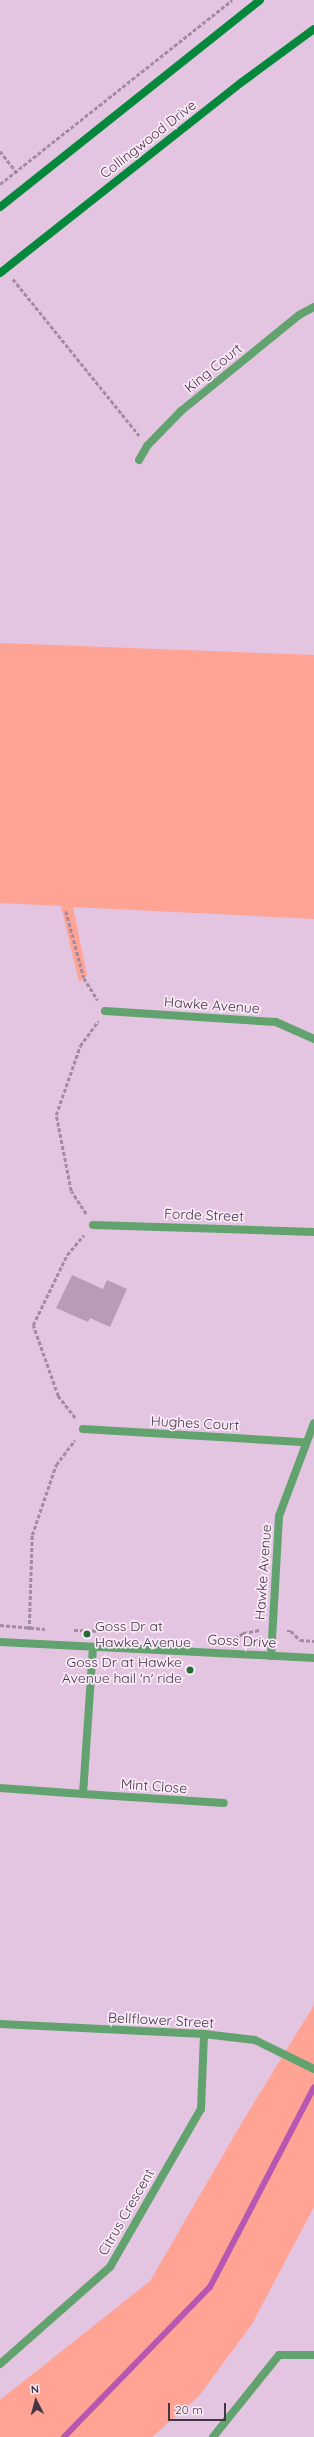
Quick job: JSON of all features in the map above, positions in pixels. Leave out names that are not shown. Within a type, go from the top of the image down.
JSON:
[{"type":"main road","points":[[0,207],[260,0]]},
{"type":"main road","name":"Collingwood Drive","points":[[2,271],[242,82],[314,30]]},
{"type":"street","name":"King Court","points":[[138,460],[148,446],[181,411],[299,315],[314,307]]},
{"type":"street","name":"Hawke Avenue","points":[[105,1011],[276,1022],[314,1039]]},
{"type":"street","name":"Forde Street","points":[[93,1225],[314,1232]]},
{"type":"street","name":"Hawke Avenue","points":[[271,1656],[279,1516],[305,1442],[314,1423]]},
{"type":"street","name":"Hughes Court","points":[[83,1429],[305,1442]]},
{"type":"street","name":"Goss Drive","points":[[0,1642],[314,1658]]},
{"type":"street","points":[[0,1788],[84,1794],[93,1646]]},
{"type":"street","name":"Mint Close","points":[[84,1794],[224,1804]]},
{"type":"street","name":"Bellflower Street","points":[[0,2024],[204,2034],[255,2040],[312,2068]]},
{"type":"street","name":"Citrus Crescent","points":[[0,2364],[110,2267],[201,2109],[204,2034]]},
{"type":"street","points":[[213,2437],[279,2355],[314,2355]]},
{"type":"path","points":[[0,184],[232,0]]},
{"type":"path","points":[[0,151],[27,185]]},
{"type":"path","points":[[2,271],[148,446]]},
{"type":"path","points":[[28,1643],[32,1535],[56,1465],[83,1429],[58,1396],[33,1325],[67,1256],[93,1225],[71,1191],[56,1115],[80,1046],[105,1011],[84,978],[66,911]]},
{"type":"path","points":[[0,1625],[29,1626],[49,1630]]},
{"type":"path","points":[[71,1630],[103,1632]]},
{"type":"path","points":[[232,1640],[252,1630],[272,1630],[291,1631],[300,1640],[314,1641]]},
{"type":"shaded area","points":[[0,643],[314,655],[314,919],[73,907],[87,975],[79,982],[61,906],[0,903]]},
{"type":"shaded area","points":[[314,2005],[314,2207],[252,2324],[199,2396],[152,2437],[0,2437],[0,2400],[150,2281],[244,2119]]},
{"type":"building","points":[[72,1275],[103,1289],[107,1280],[127,1289],[110,1327],[90,1318],[88,1322],[56,1308]]},
{"type":"waterway","points":[[64,2437],[210,2287],[314,2087]]},
{"type":"place","name":"Goss Dr at Hawke Avenue","points":[[87,1634]]},
{"type":"place","name":"Goss Dr at Hawke Avenue hail 'n' ride","points":[[190,1670]]}]
